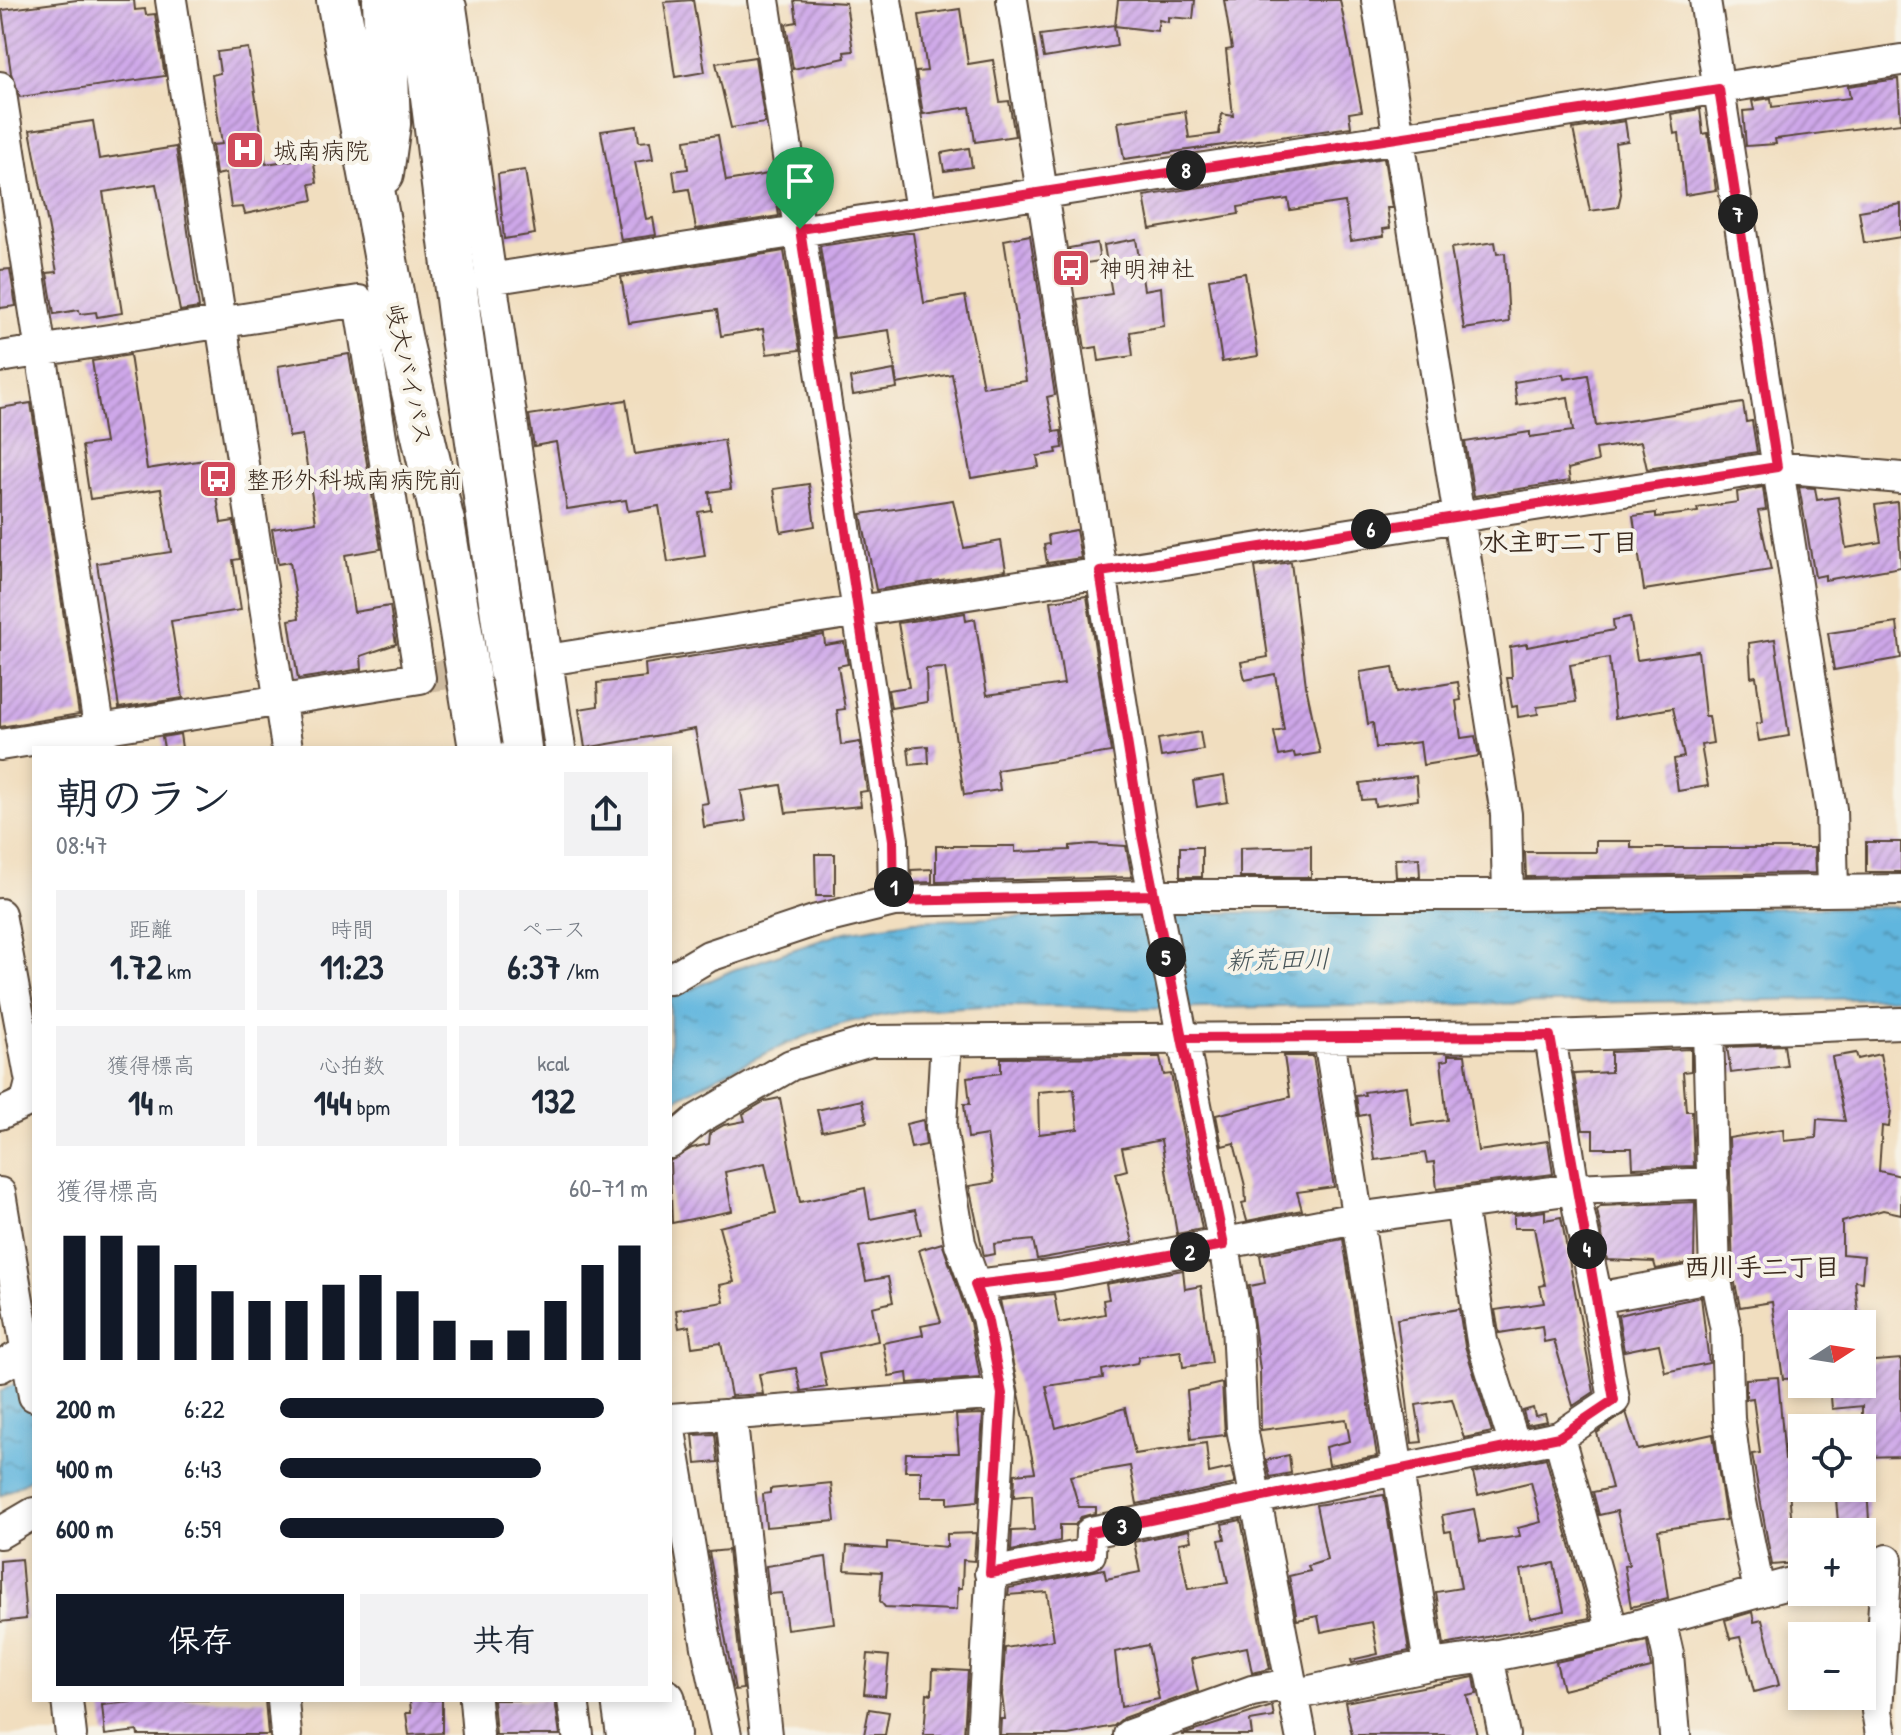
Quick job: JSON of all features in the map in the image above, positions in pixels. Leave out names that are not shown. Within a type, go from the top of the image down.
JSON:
[{"type":"highway","name":"岐大バイパス","points":[[338,0],[374,202],[443,522],[480,746]]},
{"type":"highway","points":[[374,202],[384,166],[389,124],[384,0]]},
{"type":"highway","points":[[436,4],[461,330],[520,746]]},
{"type":"highway","points":[[623,1702],[628,1735]]},
{"type":"highway","points":[[664,1702],[669,1735]]},
{"type":"street","points":[[171,0],[287,746]]},
{"type":"street","points":[[764,0],[893,840],[894,901]]},
{"type":"street","points":[[886,0],[921,210]]},
{"type":"street","points":[[1012,0],[1154,901],[1224,1245],[1237,1325],[1242,1428],[1301,1735]]},
{"type":"street","points":[[1377,0],[1506,814],[1508,895]]},
{"type":"street","points":[[1705,0],[1831,809],[1833,891]]},
{"type":"street","points":[[436,4],[489,279],[560,746]]},
{"type":"street","points":[[489,279],[1901,60]]},
{"type":"street","points":[[0,87],[101,738]]},
{"type":"street","points":[[0,357],[359,301],[420,678],[280,700],[101,738],[0,745]]},
{"type":"street","points":[[547,660],[1777,467],[1901,478]]},
{"type":"street","points":[[672,978],[709,956],[817,920],[894,901],[1154,901],[1901,890]]},
{"type":"street","points":[[0,914],[31,1082],[26,1102],[0,1114]]},
{"type":"street","points":[[672,1141],[698,1119],[791,1065],[871,1041],[1181,1027],[1329,1039],[1550,1036],[1901,1023]]},
{"type":"street","points":[[1708,1030],[1715,1276],[1726,1330],[1729,1419],[1738,1487],[1759,1591]]},
{"type":"street","points":[[990,1573],[1090,1554],[1091,1532],[1559,1437],[1614,1400],[1574,1189],[1550,1036]]},
{"type":"street","points":[[1329,1039],[1429,1665]]},
{"type":"street","points":[[946,1040],[941,1127],[960,1243],[987,1317],[1002,1394],[982,1735]]},
{"type":"street","points":[[975,1285],[1059,1275],[1356,1218],[1574,1189],[1713,1183]]},
{"type":"street","points":[[0,1193],[31,1367],[0,1367]]},
{"type":"street","points":[[1461,1204],[1482,1341],[1515,1446]]},
{"type":"street","points":[[1597,1298],[1715,1276]]},
{"type":"street","points":[[672,1419],[1002,1394]]},
{"type":"street","points":[[731,1414],[766,1735]]},
{"type":"street","points":[[1559,1437],[1613,1632]]},
{"type":"street","points":[[672,1443],[707,1647],[726,1735]]},
{"type":"street","points":[[0,1533],[32,1514]]},
{"type":"street","points":[[1881,1735],[1877,1711],[1883,1561]]},
{"type":"street","points":[[1134,1735],[1252,1691],[1291,1689],[1488,1657],[1613,1632],[1788,1584]]},
{"type":"street","points":[[1660,1619],[1668,1654],[1675,1735]]},
{"type":"street","points":[[1488,1657],[1504,1735]]},
{"type":"street","points":[[67,1702],[71,1735]]},
{"type":"street","points":[[283,1702],[286,1735]]},
{"type":"street","points":[[475,1702],[478,1735]]},
{"type":"street","points":[[573,1702],[578,1735]]},
{"type":"water","name":"新荒田川","points":[[1901,907],[1901,998],[1135,1009],[959,1007],[889,1014],[834,1027],[735,1068],[672,1102],[672,998],[733,970],[845,932],[915,921],[1090,914]]},
{"type":"water","points":[[32,1374],[32,1478],[0,1496],[0,1392]]},
{"type":"building","points":[[77,0],[134,0],[135,10],[145,9],[146,15],[155,14],[165,76],[20,97],[11,73],[2,10]]},
{"type":"building","points":[[693,0],[705,72],[675,77],[664,2]]},
{"type":"building","points":[[794,0],[846,3],[853,51],[844,52],[845,58],[793,69],[786,24],[797,22]]},
{"type":"building","points":[[1118,0],[1195,0],[1193,19],[1168,17],[1168,22],[1159,20],[1157,31],[1115,26]]},
{"type":"building","points":[[1224,0],[1340,0],[1362,111],[1349,113],[1351,127],[1124,159],[1118,122],[1185,111],[1189,138],[1219,134],[1222,114],[1233,116],[1226,50],[1232,49]]},
{"type":"building","points":[[960,9],[968,64],[993,60],[1000,102],[1009,101],[1015,136],[975,142],[970,107],[923,114],[916,72],[927,71],[919,15]]},
{"type":"building","points":[[1114,25],[1117,46],[1044,58],[1040,35]]},
{"type":"building","points":[[248,48],[266,164],[313,157],[317,183],[310,184],[313,200],[245,214],[243,207],[231,208],[226,173],[216,175],[212,145],[222,144],[212,75],[220,73],[217,52]]},
{"type":"building","points":[[755,57],[765,123],[731,128],[716,63]]},
{"type":"building","points":[[1898,79],[1901,123],[1775,139],[1776,144],[1746,146],[1743,111],[1754,110],[1752,101],[1771,98],[1772,107],[1850,98],[1848,86]]},
{"type":"building","points":[[1700,109],[1703,134],[1708,133],[1716,190],[1685,195],[1679,133],[1674,134],[1671,114]]},
{"type":"building","points":[[93,121],[99,159],[176,147],[199,308],[180,311],[156,184],[103,192],[122,313],[97,317],[96,312],[80,314],[79,310],[54,314],[47,273],[57,272],[30,130]]},
{"type":"building","points":[[1625,121],[1628,141],[1615,143],[1621,194],[1618,207],[1590,211],[1573,129]]},
{"type":"building","points":[[637,126],[639,142],[650,141],[653,159],[635,162],[646,219],[653,218],[656,235],[621,240],[601,131]]},
{"type":"building","points":[[718,135],[726,181],[768,174],[770,185],[774,184],[779,216],[696,229],[689,189],[676,191],[673,171],[688,169],[685,140]]},
{"type":"building","points":[[969,148],[972,167],[944,171],[941,153]]},
{"type":"building","points":[[1384,158],[1392,208],[1387,208],[1390,228],[1383,229],[1384,236],[1351,241],[1345,202],[1290,210],[1288,199],[1238,207],[1239,214],[1150,229],[1144,196]]},
{"type":"building","points":[[525,170],[535,234],[504,239],[498,174]]},
{"type":"building","points":[[1901,204],[1901,237],[1864,243],[1859,211]]},
{"type":"building","points":[[913,233],[924,303],[965,296],[983,387],[1026,381],[1004,240],[1030,235],[1055,395],[1047,397],[1054,432],[1061,431],[1063,448],[1056,449],[1057,453],[1037,456],[1039,467],[971,478],[952,374],[897,384],[889,330],[834,338],[820,246]]},
{"type":"building","points":[[1136,239],[1144,290],[1161,287],[1164,326],[1130,332],[1133,356],[1099,361],[1097,347],[1085,349],[1077,299],[1112,294],[1104,245]]},
{"type":"building","points":[[1495,242],[1497,254],[1505,253],[1509,322],[1464,329],[1451,248]]},
{"type":"building","points":[[1097,243],[1100,261],[1072,265],[1069,248]]},
{"type":"building","points":[[784,251],[800,350],[767,354],[763,329],[721,336],[717,310],[629,323],[621,277]]},
{"type":"building","points":[[10,269],[16,306],[0,308],[0,270]]},
{"type":"building","points":[[1245,273],[1258,356],[1222,362],[1209,279]]},
{"type":"building","points":[[349,354],[381,549],[345,555],[354,612],[390,606],[396,644],[361,656],[362,669],[298,679],[289,620],[299,618],[290,562],[278,564],[272,529],[316,522],[302,435],[289,437],[278,366]]},
{"type":"building","points":[[130,355],[147,469],[211,459],[221,523],[234,521],[240,559],[233,560],[241,610],[171,621],[183,698],[119,708],[97,563],[171,552],[161,489],[90,499],[82,446],[105,443],[92,361]]},
{"type":"building","points":[[894,370],[897,388],[853,395],[850,378]]},
{"type":"building","points":[[1563,374],[1564,379],[1588,375],[1596,426],[1743,403],[1746,422],[1752,421],[1757,452],[1647,469],[1641,442],[1596,449],[1598,461],[1568,469],[1570,481],[1474,496],[1465,442],[1530,432],[1530,437],[1573,431],[1568,397],[1517,405],[1514,382]]},
{"type":"building","points":[[626,400],[635,454],[724,440],[731,489],[709,492],[711,510],[698,512],[705,556],[668,562],[659,506],[628,511],[626,500],[567,509],[556,442],[534,446],[529,415]]},
{"type":"building","points":[[31,403],[79,714],[0,727],[0,408]]},
{"type":"building","points":[[809,484],[815,526],[781,532],[774,489]]},
{"type":"building","points":[[1763,487],[1766,510],[1758,511],[1771,570],[1644,590],[1633,516],[1656,513],[1656,517],[1698,512],[1697,508],[1738,502],[1737,492]]},
{"type":"building","points":[[1799,487],[1815,488],[1817,500],[1838,497],[1846,548],[1881,542],[1875,505],[1897,502],[1901,567],[1825,580],[1825,575],[1815,577]]},
{"type":"building","points":[[953,500],[964,548],[1001,541],[1006,570],[876,590],[861,514]]},
{"type":"building","points":[[1076,530],[1081,558],[1047,563],[1044,545],[1049,544],[1048,535]]},
{"type":"building","points":[[1291,562],[1306,686],[1320,753],[1295,757],[1294,753],[1279,756],[1274,732],[1284,730],[1275,674],[1245,680],[1241,662],[1268,657],[1255,567]]},
{"type":"building","points":[[1087,596],[1111,752],[997,770],[1000,790],[964,795],[945,668],[926,669],[927,702],[891,708],[888,690],[909,687],[898,623],[965,613],[966,621],[975,619],[987,695],[1064,684],[1051,601]]},
{"type":"building","points":[[1630,617],[1637,660],[1698,651],[1705,716],[1709,716],[1713,743],[1701,745],[1708,786],[1678,791],[1674,759],[1684,757],[1673,708],[1615,718],[1609,658],[1570,665],[1576,702],[1537,707],[1538,714],[1518,717],[1517,706],[1512,707],[1507,678],[1512,678],[1510,647],[1527,644],[1527,647],[1614,630],[1613,620]]},
{"type":"building","points":[[1897,623],[1901,658],[1834,670],[1828,633]]},
{"type":"building","points":[[824,635],[825,645],[844,642],[848,664],[838,666],[845,709],[837,710],[841,745],[860,742],[867,791],[859,792],[861,806],[786,813],[781,785],[741,791],[746,821],[704,827],[701,804],[708,803],[695,729],[585,746],[579,709],[598,706],[597,683],[646,677],[645,664]]},
{"type":"building","points":[[1775,639],[1789,736],[1759,741],[1756,724],[1762,723],[1756,676],[1751,677],[1749,643]]},
{"type":"building","points":[[1393,667],[1397,692],[1458,682],[1461,700],[1456,701],[1461,738],[1475,736],[1479,756],[1423,765],[1420,742],[1376,748],[1373,723],[1368,724],[1360,672]]},
{"type":"building","points":[[1200,732],[1203,750],[1161,757],[1158,739]]},
{"type":"building","points":[[180,734],[182,746],[164,746],[162,737]]},
{"type":"building","points":[[928,746],[929,763],[910,765],[908,748]]},
{"type":"building","points":[[1224,776],[1228,802],[1197,807],[1193,781]]},
{"type":"building","points":[[1416,776],[1418,800],[1375,806],[1374,799],[1362,800],[1360,783]]},
{"type":"building","points":[[1596,841],[1631,841],[1631,848],[1814,848],[1815,873],[1526,877],[1525,852],[1596,852]]},
{"type":"building","points":[[1866,842],[1901,842],[1901,872],[1866,872]]},
{"type":"building","points":[[936,846],[1015,846],[1015,852],[1070,850],[1070,846],[1126,846],[1132,877],[936,882]]},
{"type":"building","points":[[1311,846],[1311,877],[1240,877],[1240,848]]},
{"type":"building","points":[[1180,847],[1202,847],[1202,877],[1180,877]]},
{"type":"building","points":[[815,854],[835,854],[835,896],[816,896]]},
{"type":"building","points":[[1419,858],[1420,877],[1396,877],[1395,859]]},
{"type":"building","points":[[932,869],[932,882],[912,883],[911,870]]},
{"type":"building","points":[[1784,1045],[1787,1066],[1731,1073],[1727,1047]]},
{"type":"building","points":[[1691,1049],[1691,1071],[1683,1072],[1686,1111],[1692,1111],[1694,1166],[1633,1168],[1632,1148],[1593,1148],[1593,1130],[1583,1130],[1574,1074],[1611,1072],[1611,1052]]},
{"type":"building","points":[[1856,1053],[1858,1059],[1880,1054],[1891,1109],[1889,1127],[1882,1126],[1879,1171],[1901,1176],[1901,1214],[1883,1210],[1842,1222],[1842,1254],[1864,1256],[1862,1282],[1855,1281],[1858,1310],[1788,1310],[1788,1379],[1783,1379],[1772,1302],[1740,1307],[1733,1274],[1729,1138],[1783,1129],[1784,1141],[1816,1138],[1817,1119],[1845,1121],[1832,1057]]},
{"type":"building","points":[[1448,1055],[1465,1055],[1478,1151],[1548,1141],[1553,1174],[1437,1189],[1434,1162],[1427,1163],[1425,1153],[1375,1160],[1369,1114],[1359,1116],[1356,1096],[1407,1086],[1412,1125],[1447,1120],[1441,1061],[1448,1060]]},
{"type":"building","points":[[1284,1056],[1313,1056],[1334,1187],[1297,1192],[1302,1210],[1247,1221],[1242,1203],[1246,1202],[1245,1186],[1234,1143],[1222,1146],[1216,1115],[1290,1097]]},
{"type":"building","points":[[1160,1057],[1164,1075],[1171,1074],[1202,1229],[1177,1234],[1161,1140],[1122,1148],[1127,1170],[1116,1173],[1133,1242],[1037,1259],[1033,1240],[994,1244],[995,1254],[984,1256],[969,1186],[994,1182],[987,1135],[968,1138],[964,1104],[970,1104],[967,1077],[1001,1073],[1001,1058]],"holes":[[[1074,1089],[1078,1129],[1039,1134],[1038,1092]]]},
{"type":"building","points":[[780,1098],[800,1202],[865,1188],[870,1219],[915,1210],[921,1234],[859,1247],[866,1281],[888,1277],[893,1302],[872,1307],[878,1341],[820,1353],[827,1387],[801,1391],[796,1368],[759,1374],[763,1394],[731,1396],[721,1343],[692,1347],[689,1326],[679,1328],[676,1310],[724,1302],[720,1285],[734,1282],[719,1227],[776,1213],[765,1163],[725,1172],[732,1211],[672,1223],[672,1160],[692,1148],[709,1144],[710,1133],[724,1125],[745,1121],[743,1114],[765,1101]]},
{"type":"building","points":[[862,1100],[867,1122],[822,1131],[817,1110]]},
{"type":"building","points":[[923,1120],[926,1145],[911,1148],[906,1124]]},
{"type":"building","points":[[1695,1202],[1694,1262],[1656,1269],[1654,1262],[1607,1260],[1597,1210],[1601,1206]]},
{"type":"building","points":[[1545,1211],[1545,1220],[1561,1217],[1594,1392],[1573,1406],[1554,1340],[1544,1342],[1542,1326],[1499,1333],[1495,1310],[1544,1303],[1540,1286],[1545,1285],[1534,1228],[1514,1228],[1514,1215]]},
{"type":"building","points":[[1343,1239],[1377,1456],[1329,1465],[1326,1447],[1350,1441],[1346,1419],[1261,1430],[1260,1370],[1249,1286],[1265,1283],[1260,1255]]},
{"type":"building","points":[[942,1243],[970,1322],[980,1378],[908,1383],[907,1373],[889,1376],[883,1343],[923,1335],[921,1326],[941,1322],[919,1250]]},
{"type":"building","points":[[1183,1270],[1185,1289],[1201,1286],[1212,1363],[1183,1367],[1181,1351],[1139,1357],[1137,1363],[1102,1370],[1103,1378],[1046,1386],[1056,1428],[1125,1408],[1135,1454],[1206,1443],[1209,1473],[1231,1468],[1235,1484],[1137,1504],[1130,1466],[1070,1476],[1079,1507],[1096,1507],[1096,1513],[1081,1517],[1075,1525],[1060,1525],[1060,1541],[1011,1551],[1012,1531],[1034,1530],[1032,1495],[1014,1497],[1015,1474],[1035,1472],[1000,1300],[1054,1294],[1059,1323],[1105,1314],[1103,1300],[1109,1299],[1106,1284]]},
{"type":"building","points":[[1701,1297],[1709,1363],[1665,1372],[1659,1344],[1624,1351],[1618,1315]]},
{"type":"building","points":[[1459,1309],[1465,1346],[1492,1432],[1464,1438],[1452,1399],[1416,1405],[1422,1442],[1412,1443],[1397,1319]]},
{"type":"building","points":[[1901,1359],[1901,1456],[1876,1457],[1876,1414],[1862,1414],[1862,1406],[1832,1409],[1831,1398],[1876,1398],[1876,1361]]},
{"type":"building","points":[[1778,1377],[1791,1518],[1788,1518],[1788,1564],[1772,1565],[1752,1454],[1760,1453],[1753,1398],[1746,1399],[1746,1379]]},
{"type":"building","points":[[1222,1383],[1225,1435],[1191,1439],[1187,1391]]},
{"type":"building","points":[[1533,1408],[1535,1416],[1545,1414],[1547,1421],[1527,1425],[1523,1411]]},
{"type":"building","points":[[1626,1412],[1638,1450],[1713,1434],[1726,1520],[1658,1530],[1668,1598],[1631,1607],[1624,1566],[1629,1565],[1617,1511],[1599,1515],[1593,1492],[1612,1488],[1597,1433]]},
{"type":"building","points":[[983,1414],[978,1501],[948,1504],[948,1497],[921,1497],[921,1471],[905,1471],[906,1453],[959,1453],[956,1415]]},
{"type":"building","points":[[715,1434],[718,1462],[696,1464],[693,1435]]},
{"type":"building","points":[[1289,1455],[1291,1473],[1270,1477],[1266,1460]]},
{"type":"building","points":[[1546,1458],[1590,1618],[1444,1645],[1436,1592],[1461,1588],[1451,1531],[1445,1532],[1442,1515],[1474,1509],[1480,1542],[1520,1536],[1518,1528],[1541,1522],[1531,1482],[1478,1495],[1473,1473]],"holes":[[[1554,1563],[1564,1611],[1530,1618],[1521,1570]]]},
{"type":"building","points":[[831,1483],[835,1521],[766,1527],[763,1494],[770,1493],[770,1489]]},
{"type":"building","points":[[1384,1495],[1409,1651],[1352,1663],[1351,1660],[1378,1654],[1372,1622],[1321,1632],[1318,1616],[1297,1620],[1289,1576],[1310,1571],[1308,1566],[1327,1560],[1316,1505]]},
{"type":"building","points":[[1836,1502],[1868,1502],[1869,1518],[1838,1518]]},
{"type":"building","points":[[1241,1520],[1270,1669],[1252,1673],[1247,1647],[1191,1659],[1198,1691],[1123,1718],[1114,1726],[1068,1735],[1000,1735],[1001,1719],[1005,1719],[1002,1695],[1005,1648],[1054,1640],[1047,1592],[1008,1595],[1009,1588],[1104,1569],[1106,1579],[1140,1572],[1134,1542],[1189,1530],[1191,1541],[1179,1543],[1188,1589],[1228,1583],[1219,1540],[1225,1539],[1222,1524]],"holes":[[[1148,1645],[1159,1699],[1121,1707],[1115,1652]]]},
{"type":"building","points":[[976,1533],[974,1561],[963,1560],[962,1588],[958,1588],[957,1609],[885,1607],[880,1601],[882,1572],[845,1570],[847,1546],[887,1549],[887,1542],[947,1547],[947,1534]]},
{"type":"building","points":[[728,1550],[743,1689],[735,1690],[709,1552]]},
{"type":"building","points":[[826,1557],[834,1623],[787,1629],[782,1593],[769,1594],[766,1566]]},
{"type":"building","points":[[21,1559],[26,1619],[0,1622],[0,1561]]},
{"type":"building","points":[[1752,1612],[1754,1622],[1762,1620],[1779,1685],[1754,1692],[1740,1637],[1730,1639],[1725,1620]]},
{"type":"building","points":[[1647,1641],[1651,1668],[1563,1690],[1556,1662]]},
{"type":"building","points":[[868,1654],[889,1656],[885,1696],[864,1694]]},
{"type":"building","points":[[933,1669],[968,1671],[964,1735],[924,1735],[927,1693],[932,1694]]},
{"type":"building","points":[[1474,1677],[1477,1694],[1467,1696],[1477,1735],[1352,1735],[1345,1702]]},
{"type":"building","points":[[131,1702],[265,1702],[268,1735],[138,1735],[137,1731],[105,1735],[102,1705]]},
{"type":"building","points":[[410,1702],[442,1702],[442,1733],[409,1735],[406,1713],[411,1713]]},
{"type":"building","points":[[493,1702],[555,1702],[560,1735],[496,1735]]},
{"type":"building","points":[[1272,1706],[1274,1717],[1250,1721],[1252,1735],[1182,1735]]},
{"type":"building","points":[[869,1709],[889,1712],[885,1735],[864,1735]]},
{"type":"tunnel","points":[[420,678],[547,660]]},
{"type":"place","name":"城南病院","points":[[245,150]]},
{"type":"place","name":"神明神社","points":[[1071,268]]},
{"type":"place","name":"整形外科城南病院前","points":[[218,479]]},
{"type":"district","name":"水主町二丁目","points":[[1560,541]]},
{"type":"district","name":"西川手二丁目","points":[[1762,1266]]},
{"type":"route","points":[[1719,89],[1777,467],[1100,572],[1142,835],[1183,1038],[1550,1036],[1574,1189],[1614,1400],[1559,1437],[1091,1532],[1090,1554],[990,1573],[1002,1394],[987,1317],[975,1285],[985,1281],[1059,1275],[1224,1245],[1153,895],[894,901],[893,840],[800,229],[1719,89]]}]
